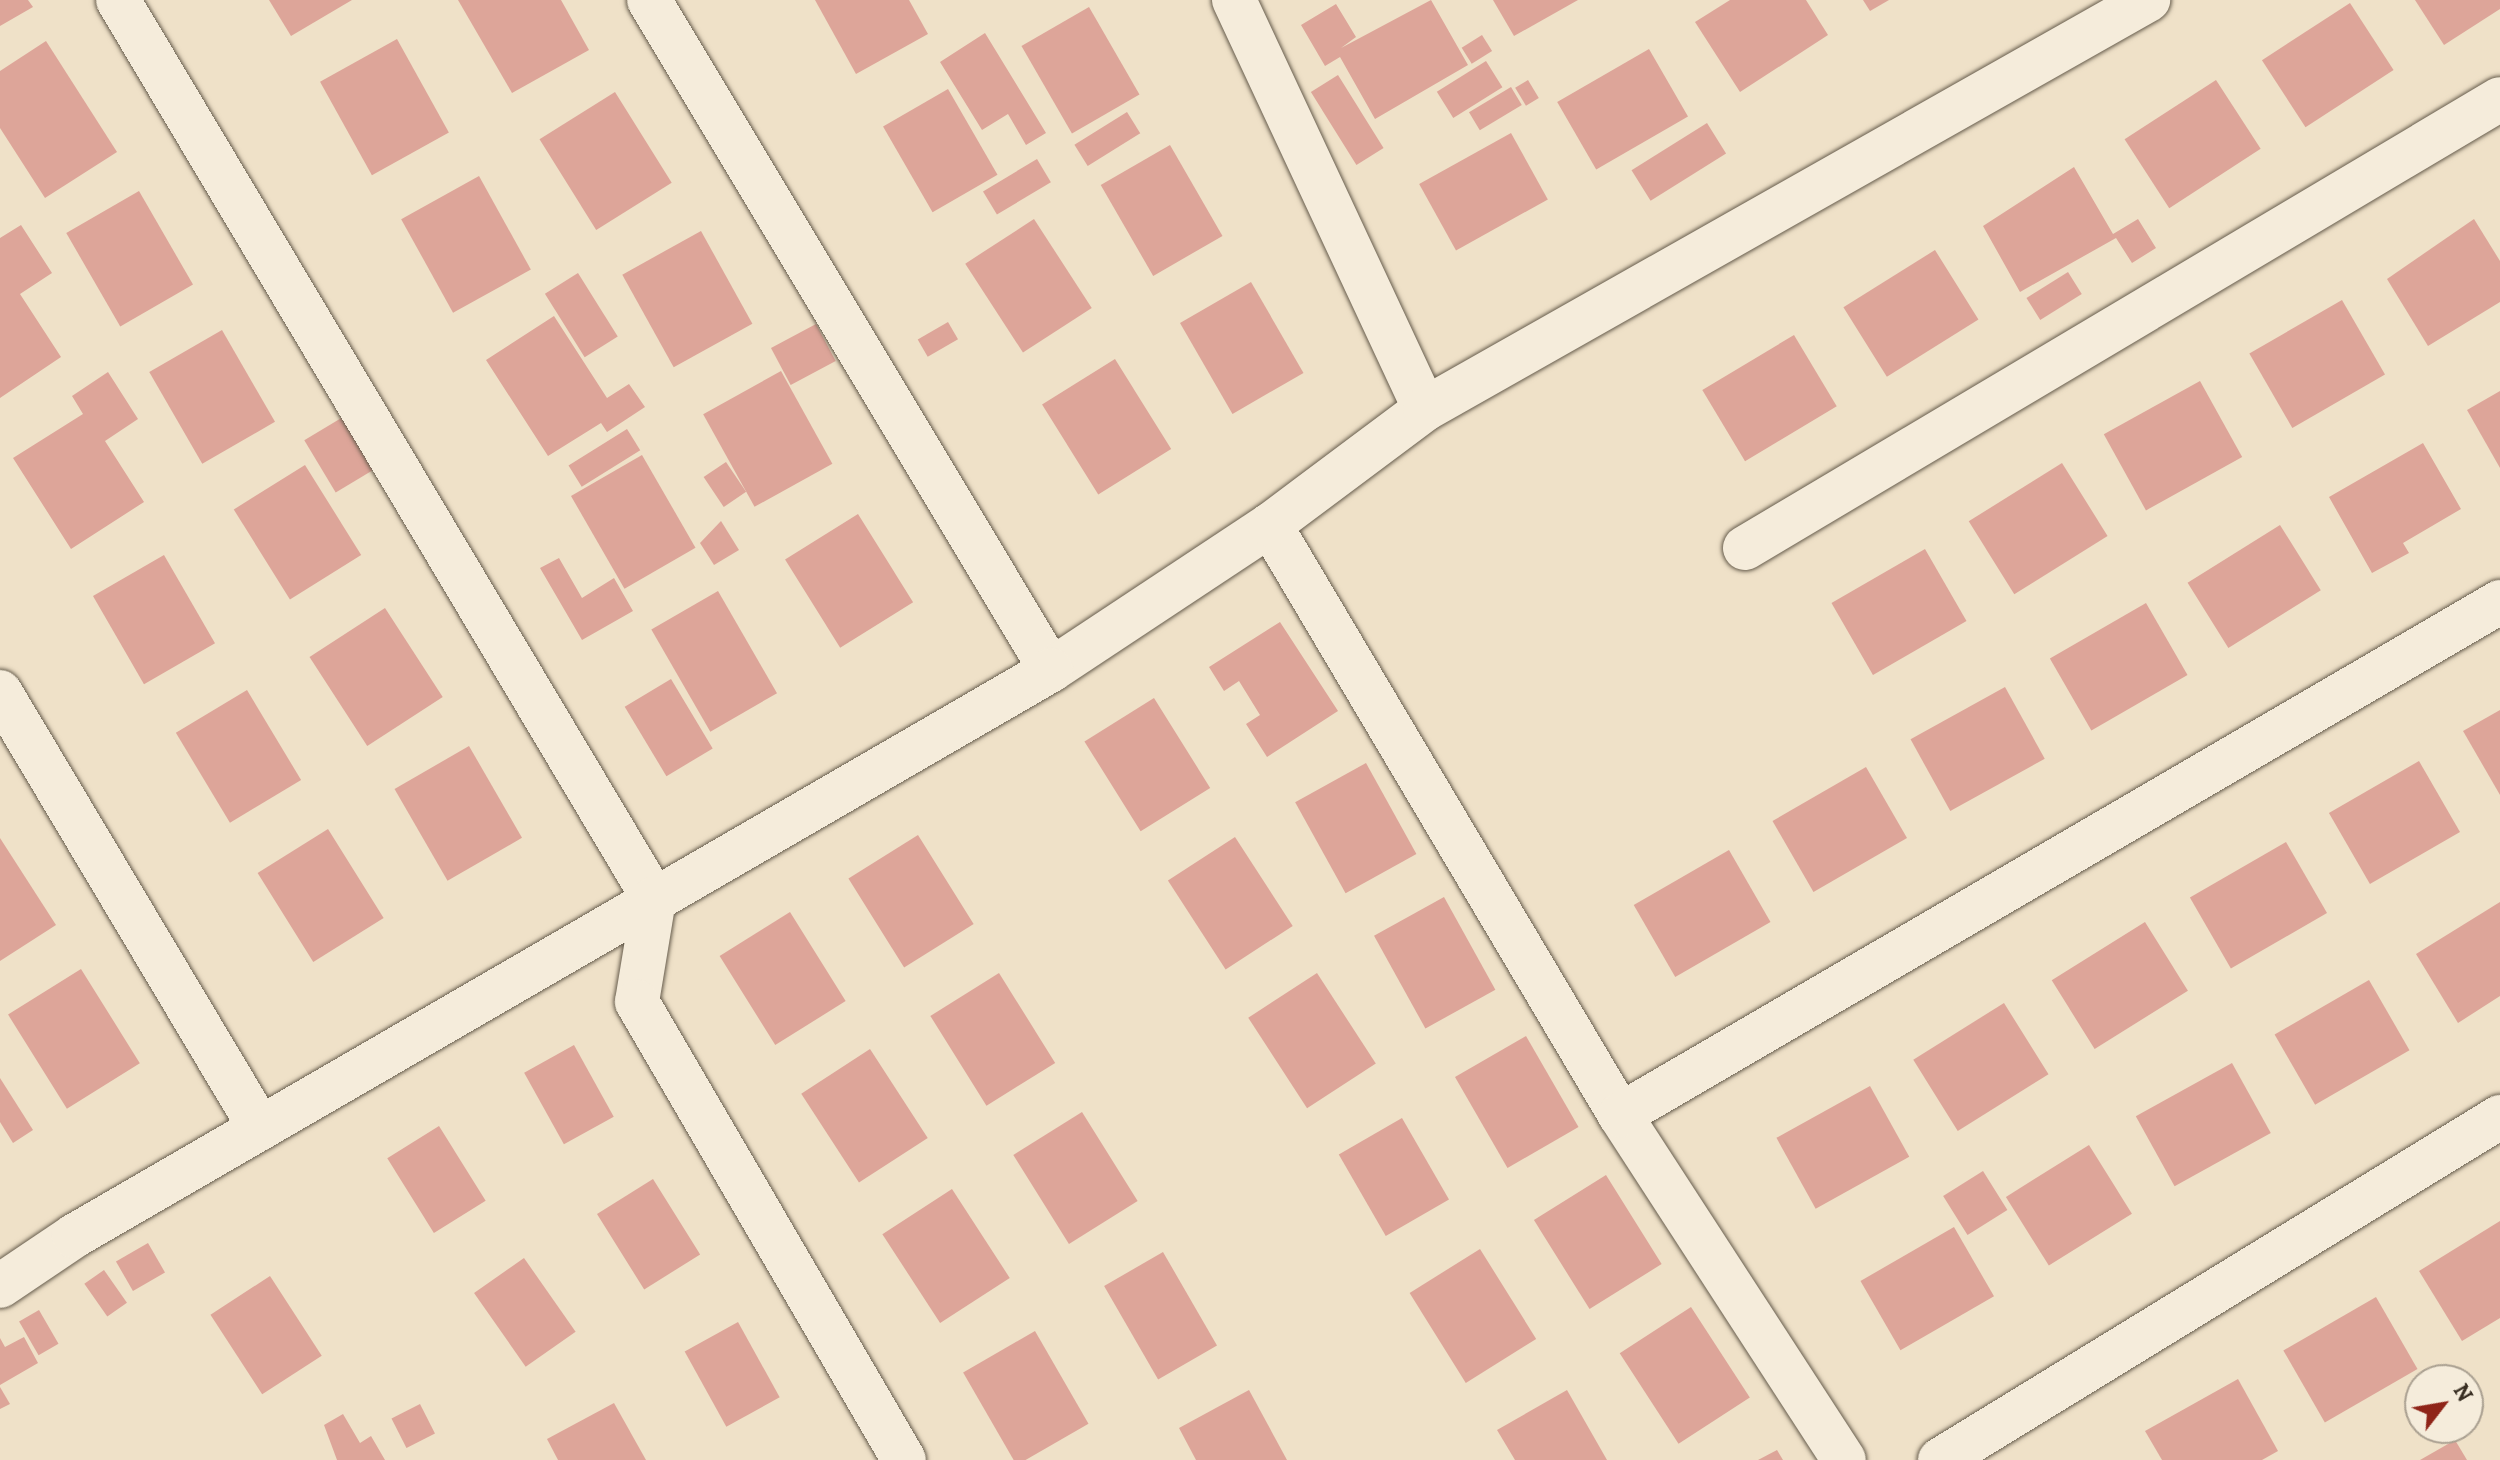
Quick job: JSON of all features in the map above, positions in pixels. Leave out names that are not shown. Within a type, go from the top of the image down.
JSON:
[{"type":"street","points":[[118,0],[654,899],[637,1002],[904,1460]]},
{"type":"street","points":[[649,0],[1051,670]]},
{"type":"street","points":[[1234,0],[1425,409]]},
{"type":"street","points":[[0,1286],[260,1128],[1051,670],[1270,525],[1425,409],[2148,0]]},
{"type":"street","points":[[1745,548],[2500,99]]},
{"type":"street","points":[[1270,525],[1620,1115],[1844,1460]]},
{"type":"street","points":[[1620,1115],[2500,602]]},
{"type":"street","points":[[0,692],[260,1128]]},
{"type":"street","points":[[1940,1460],[2500,1117]]},
{"type":"building","points":[[0,0],[28,0],[33,7],[0,26]]},
{"type":"building","points":[[269,0],[352,0],[291,36]]},
{"type":"building","points":[[458,0],[561,0],[589,50],[512,93]]},
{"type":"building","points":[[815,0],[909,0],[928,34],[856,74]]},
{"type":"building","points":[[1431,0],[1468,65],[1375,119],[1340,57],[1325,66],[1301,25],[1336,4],[1356,37],[1341,48]]},
{"type":"building","points":[[1493,0],[1578,0],[1514,36]]},
{"type":"building","points":[[1730,0],[1806,0],[1828,35],[1740,92],[1695,22]]},
{"type":"building","points":[[1863,0],[1889,0],[1870,11]]},
{"type":"building","points":[[2415,0],[2500,0],[2500,9],[2444,45]]},
{"type":"building","points":[[2350,3],[2394,70],[2306,127],[2262,60]]},
{"type":"building","points":[[1089,7],[1140,94],[1072,133],[1021,46]]},
{"type":"building","points":[[985,33],[1046,133],[1026,145],[1008,114],[982,130],[940,62]]},
{"type":"building","points":[[1482,35],[1492,51],[1472,64],[1462,48]]},
{"type":"building","points":[[397,39],[449,133],[372,175],[320,82]]},
{"type":"building","points":[[46,41],[117,152],[45,198],[0,128],[0,71]]},
{"type":"building","points":[[1649,49],[1688,117],[1596,170],[1557,102]]},
{"type":"building","points":[[1486,61],[1502,87],[1453,118],[1437,92]]},
{"type":"building","points":[[1338,75],[1384,148],[1356,165],[1311,92]]},
{"type":"building","points":[[1528,80],[1539,98],[1526,106],[1515,88]]},
{"type":"building","points":[[2216,80],[2261,149],[2169,208],[2125,139]]},
{"type":"building","points":[[1511,87],[1522,105],[1480,130],[1469,112]]},
{"type":"building","points":[[948,89],[998,175],[933,212],[883,126]]},
{"type":"building","points":[[615,92],[672,183],[596,230],[540,139]]},
{"type":"building","points":[[1127,112],[1140,133],[1088,166],[1074,145]]},
{"type":"building","points":[[1707,123],[1726,154],[1651,201],[1632,170]]},
{"type":"building","points":[[1511,133],[1548,199],[1456,250],[1419,184]]},
{"type":"building","points":[[1170,145],[1222,236],[1153,276],[1101,185]]},
{"type":"building","points":[[1037,159],[1051,182],[997,215],[983,191]]},
{"type":"building","points":[[2074,167],[2113,234],[2138,219],[2156,248],[2132,263],[2116,238],[2020,292],[1983,226]]},
{"type":"building","points":[[479,176],[531,270],[453,313],[401,219]]},
{"type":"building","points":[[139,191],[193,285],[120,327],[66,233]]},
{"type":"building","points":[[1034,219],[1092,308],[1023,353],[965,264]]},
{"type":"building","points":[[2474,219],[2500,261],[2500,302],[2428,346],[2387,279]]},
{"type":"building","points":[[21,225],[52,273],[20,294],[61,357],[0,398],[0,238]]},
{"type":"building","points":[[701,231],[752,324],[674,367],[622,275]]},
{"type":"building","points":[[1935,250],[1978,320],[1887,377],[1843,307]]},
{"type":"building","points":[[2068,272],[2082,294],[2040,320],[2026,298]]},
{"type":"building","points":[[578,273],[618,337],[585,357],[545,294]]},
{"type":"building","points":[[1251,282],[1304,373],[1232,414],[1180,323]]},
{"type":"building","points":[[2342,300],[2385,374],[2292,428],[2249,354]]},
{"type":"building","points":[[554,316],[607,398],[629,384],[645,407],[607,432],[601,423],[548,456],[486,360]]},
{"type":"building","points":[[948,322],[958,339],[928,357],[918,340]]},
{"type":"building","points":[[816,324],[836,361],[791,385],[771,348]]},
{"type":"building","points":[[222,330],[275,422],[202,464],[149,372]]},
{"type":"building","points":[[1794,335],[1837,406],[1745,461],[1702,390]]},
{"type":"building","points":[[1115,359],[1171,449],[1098,494],[1042,405]]},
{"type":"building","points":[[781,371],[832,464],[755,507],[703,414]]},
{"type":"building","points":[[108,372],[138,419],[105,441],[144,502],[71,549],[13,458],[83,414],[72,396]]},
{"type":"building","points":[[2200,381],[2242,457],[2146,510],[2104,434]]},
{"type":"building","points":[[2500,391],[2500,468],[2467,410]]},
{"type":"building","points":[[348,414],[379,466],[336,493],[304,440]]},
{"type":"building","points":[[627,429],[640,450],[582,487],[568,466]]},
{"type":"building","points":[[2423,443],[2461,509],[2403,543],[2409,553],[2372,573],[2329,497]]},
{"type":"building","points":[[642,455],[696,548],[624,589],[571,496]]},
{"type":"building","points":[[726,462],[746,492],[724,507],[704,477]]},
{"type":"building","points":[[2062,463],[2108,536],[2014,594],[1969,521]]},
{"type":"building","points":[[305,465],[361,555],[290,599],[234,510]]},
{"type":"building","points":[[858,514],[913,602],[840,648],[785,560]]},
{"type":"building","points":[[721,521],[739,550],[714,565],[700,543]]},
{"type":"building","points":[[2280,525],[2321,590],[2228,648],[2188,583]]},
{"type":"building","points":[[1925,549],[1966,621],[1873,675],[1831,603]]},
{"type":"building","points":[[164,555],[215,643],[144,684],[93,596]]},
{"type":"building","points":[[559,558],[582,598],[614,578],[633,611],[582,640],[540,568]]},
{"type":"building","points":[[718,591],[777,693],[710,732],[651,630]]},
{"type":"building","points":[[2146,603],[2188,675],[2091,730],[2050,659]]},
{"type":"building","points":[[385,608],[443,697],[367,746],[310,657]]},
{"type":"building","points":[[1280,622],[1338,711],[1267,757],[1246,724],[1260,715],[1239,681],[1224,691],[1209,667]]},
{"type":"building","points":[[671,679],[713,748],[666,776],[625,707]]},
{"type":"building","points":[[2005,687],[2045,759],[1950,811],[1911,739]]},
{"type":"building","points":[[247,690],[301,780],[230,823],[176,733]]},
{"type":"building","points":[[1154,698],[1210,788],[1141,831],[1084,741]]},
{"type":"building","points":[[2500,710],[2500,795],[2463,731]]},
{"type":"building","points":[[469,746],[522,838],[448,881],[395,789]]},
{"type":"building","points":[[2419,761],[2460,832],[2370,884],[2329,813]]},
{"type":"building","points":[[1366,763],[1416,854],[1346,893],[1295,802]]},
{"type":"building","points":[[1866,767],[1907,838],[1813,892],[1772,821]]},
{"type":"building","points":[[328,829],[384,918],[313,962],[258,873]]},
{"type":"building","points":[[918,835],[974,924],[904,967],[848,878]]},
{"type":"building","points":[[1235,837],[1293,926],[1226,969],[1168,881]]},
{"type":"building","points":[[0,838],[56,925],[0,961]]},
{"type":"building","points":[[2286,842],[2327,913],[2231,969],[2190,898]]},
{"type":"building","points":[[1729,850],[1770,922],[1675,977],[1634,905]]},
{"type":"building","points":[[1444,897],[1495,990],[1425,1028],[1374,936]]},
{"type":"building","points":[[2500,902],[2500,996],[2458,1023],[2416,954]]},
{"type":"building","points":[[790,912],[846,1001],[775,1045],[720,956]]},
{"type":"building","points":[[2145,922],[2188,991],[2095,1049],[2052,980]]},
{"type":"building","points":[[81,969],[140,1063],[67,1109],[8,1015]]},
{"type":"building","points":[[999,973],[1055,1063],[986,1106],[930,1016]]},
{"type":"building","points":[[1317,973],[1376,1064],[1307,1108],[1248,1018]]},
{"type":"building","points":[[2369,980],[2410,1050],[2315,1105],[2275,1034]]},
{"type":"building","points":[[2004,1003],[2049,1074],[1958,1131],[1913,1060]]},
{"type":"building","points":[[1526,1036],[1579,1127],[1507,1168],[1455,1077]]},
{"type":"building","points":[[574,1045],[614,1117],[564,1144],[524,1073]]},
{"type":"building","points":[[870,1049],[928,1138],[859,1183],[801,1094]]},
{"type":"building","points":[[2232,1063],[2271,1133],[2175,1186],[2136,1116]]},
{"type":"building","points":[[0,1078],[33,1130],[13,1143],[0,1122]]},
{"type":"building","points":[[1870,1086],[1909,1157],[1816,1209],[1776,1138]]},
{"type":"building","points":[[1082,1112],[1138,1201],[1069,1244],[1013,1155]]},
{"type":"building","points":[[1402,1118],[1449,1199],[1386,1236],[1339,1154]]},
{"type":"building","points":[[439,1126],[486,1201],[434,1233],[387,1158]]},
{"type":"building","points":[[2089,1145],[2132,1214],[2049,1266],[2006,1197]]},
{"type":"building","points":[[1983,1171],[2007,1210],[1968,1235],[1943,1196]]},
{"type":"building","points":[[1606,1175],[1662,1264],[1590,1309],[1534,1220]]},
{"type":"building","points":[[653,1179],[700,1254],[644,1289],[597,1214]]},
{"type":"building","points":[[952,1189],[1010,1278],[940,1323],[882,1234]]},
{"type":"building","points":[[2500,1221],[2500,1318],[2462,1341],[2419,1271]]},
{"type":"building","points":[[1954,1227],[1994,1296],[1900,1350],[1860,1281]]},
{"type":"building","points":[[148,1243],[165,1272],[133,1291],[116,1262]]},
{"type":"building","points":[[1480,1249],[1536,1339],[1466,1383],[1410,1293]]},
{"type":"building","points":[[1163,1252],[1217,1346],[1158,1380],[1104,1286]]},
{"type":"building","points":[[524,1258],[576,1332],[526,1367],[474,1293]]},
{"type":"building","points":[[104,1270],[127,1303],[107,1317],[84,1284]]},
{"type":"building","points":[[270,1276],[322,1356],[262,1394],[210,1315]]},
{"type":"building","points":[[2376,1297],[2415,1364],[2404,1364],[2404,1377],[2325,1422],[2283,1350]]},
{"type":"building","points":[[1691,1307],[1750,1398],[1679,1444],[1620,1353]]},
{"type":"building","points":[[39,1310],[58,1344],[39,1355],[19,1322]]},
{"type":"building","points":[[738,1322],[780,1397],[726,1427],[685,1352]]},
{"type":"building","points":[[1035,1331],[1088,1424],[1026,1460],[1014,1460],[963,1372]]},
{"type":"building","points":[[24,1337],[38,1363],[0,1385],[0,1338],[5,1347]]},
{"type":"building","points":[[2238,1379],[2278,1451],[2262,1460],[2162,1460],[2145,1431]]},
{"type":"building","points":[[0,1387],[10,1404],[0,1409]]},
{"type":"building","points":[[1249,1390],[1287,1460],[1196,1460],[1179,1428]]},
{"type":"building","points":[[1567,1390],[1607,1460],[1515,1460],[1497,1430]]},
{"type":"building","points":[[614,1403],[646,1460],[558,1460],[547,1439]]},
{"type":"building","points":[[420,1404],[435,1433],[406,1448],[391,1419]]},
{"type":"building","points":[[343,1414],[360,1443],[371,1436],[385,1460],[337,1460],[324,1425]]},
{"type":"building","points":[[2448,1444],[2457,1444],[2467,1460],[2420,1460]]},
{"type":"building","points":[[1777,1450],[1783,1460],[1758,1460]]}]
